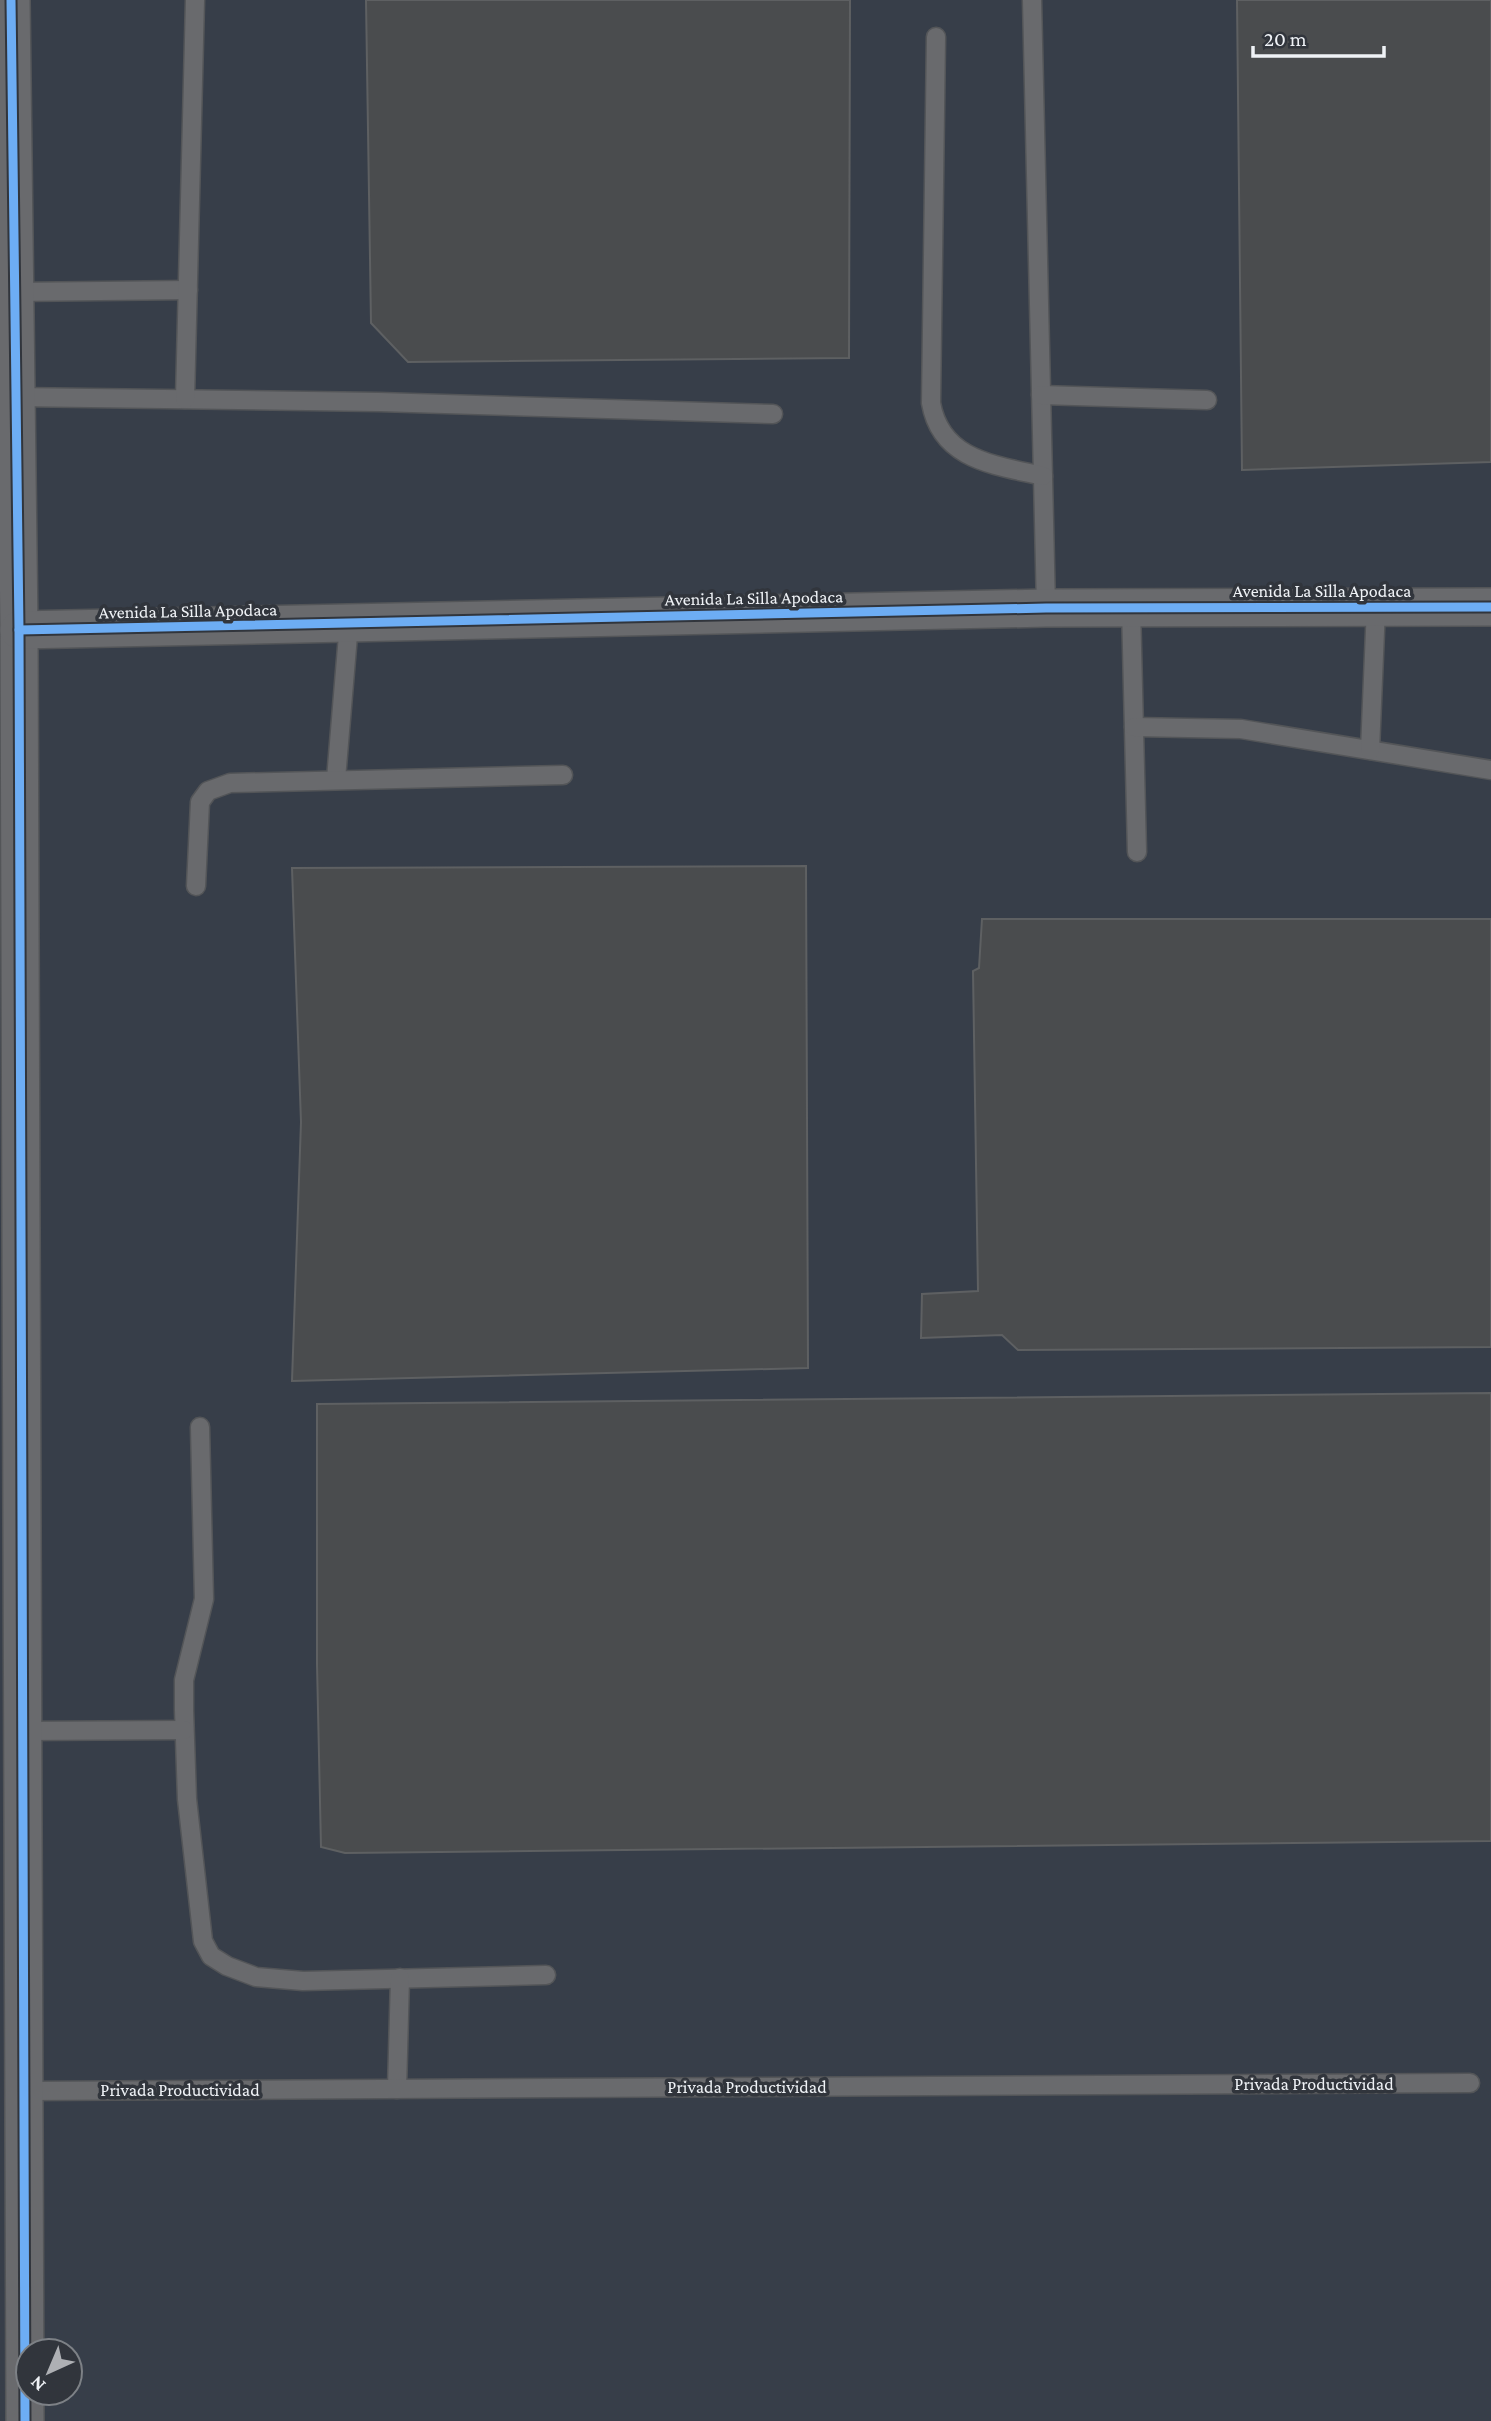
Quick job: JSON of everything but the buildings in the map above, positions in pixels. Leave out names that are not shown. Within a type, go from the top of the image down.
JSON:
[{"type":"street","points":[[11,0],[19,630],[10,1076],[10,1337],[22,1731],[11,1845],[24,2091],[25,2421]]},
{"type":"street","name":"Avenida La Silla Apodaca","points":[[19,630],[1046,608],[1491,607]]},
{"type":"lane","points":[[185,399],[195,0]]},
{"type":"lane","points":[[1032,0],[1046,608]]},
{"type":"lane","points":[[936,37],[931,403],[934,421],[949,443],[989,464],[1043,476]]},
{"type":"lane","points":[[15,292],[188,290]]},
{"type":"lane","points":[[1041,395],[1207,400]]},
{"type":"lane","points":[[16,397],[773,414]]},
{"type":"lane","points":[[1131,607],[1137,852]]},
{"type":"lane","points":[[1370,750],[1376,607]]},
{"type":"lane","points":[[336,779],[349,623]]},
{"type":"lane","points":[[1134,727],[1241,729],[1491,769]]},
{"type":"lane","points":[[196,886],[201,802],[208,791],[230,783],[563,775]]},
{"type":"lane","points":[[200,1427],[204,1600],[184,1680],[184,1730],[187,1800],[201,1928],[203,1941],[211,1956],[226,1966],[256,1977],[303,1981],[546,1975]]},
{"type":"lane","points":[[22,1731],[184,1730]]},
{"type":"lane","points":[[397,2089],[400,1978]]},
{"type":"lane","name":"Privada Productividad","points":[[24,2091],[1469,2083]]},
{"type":"shaded area","points":[[0,0],[1491,0],[1491,2421],[0,2421]]},
{"type":"cycle path","points":[[11,0],[19,630],[25,2421]]},
{"type":"cycle path","points":[[19,630],[1046,608],[1491,607]]}]
